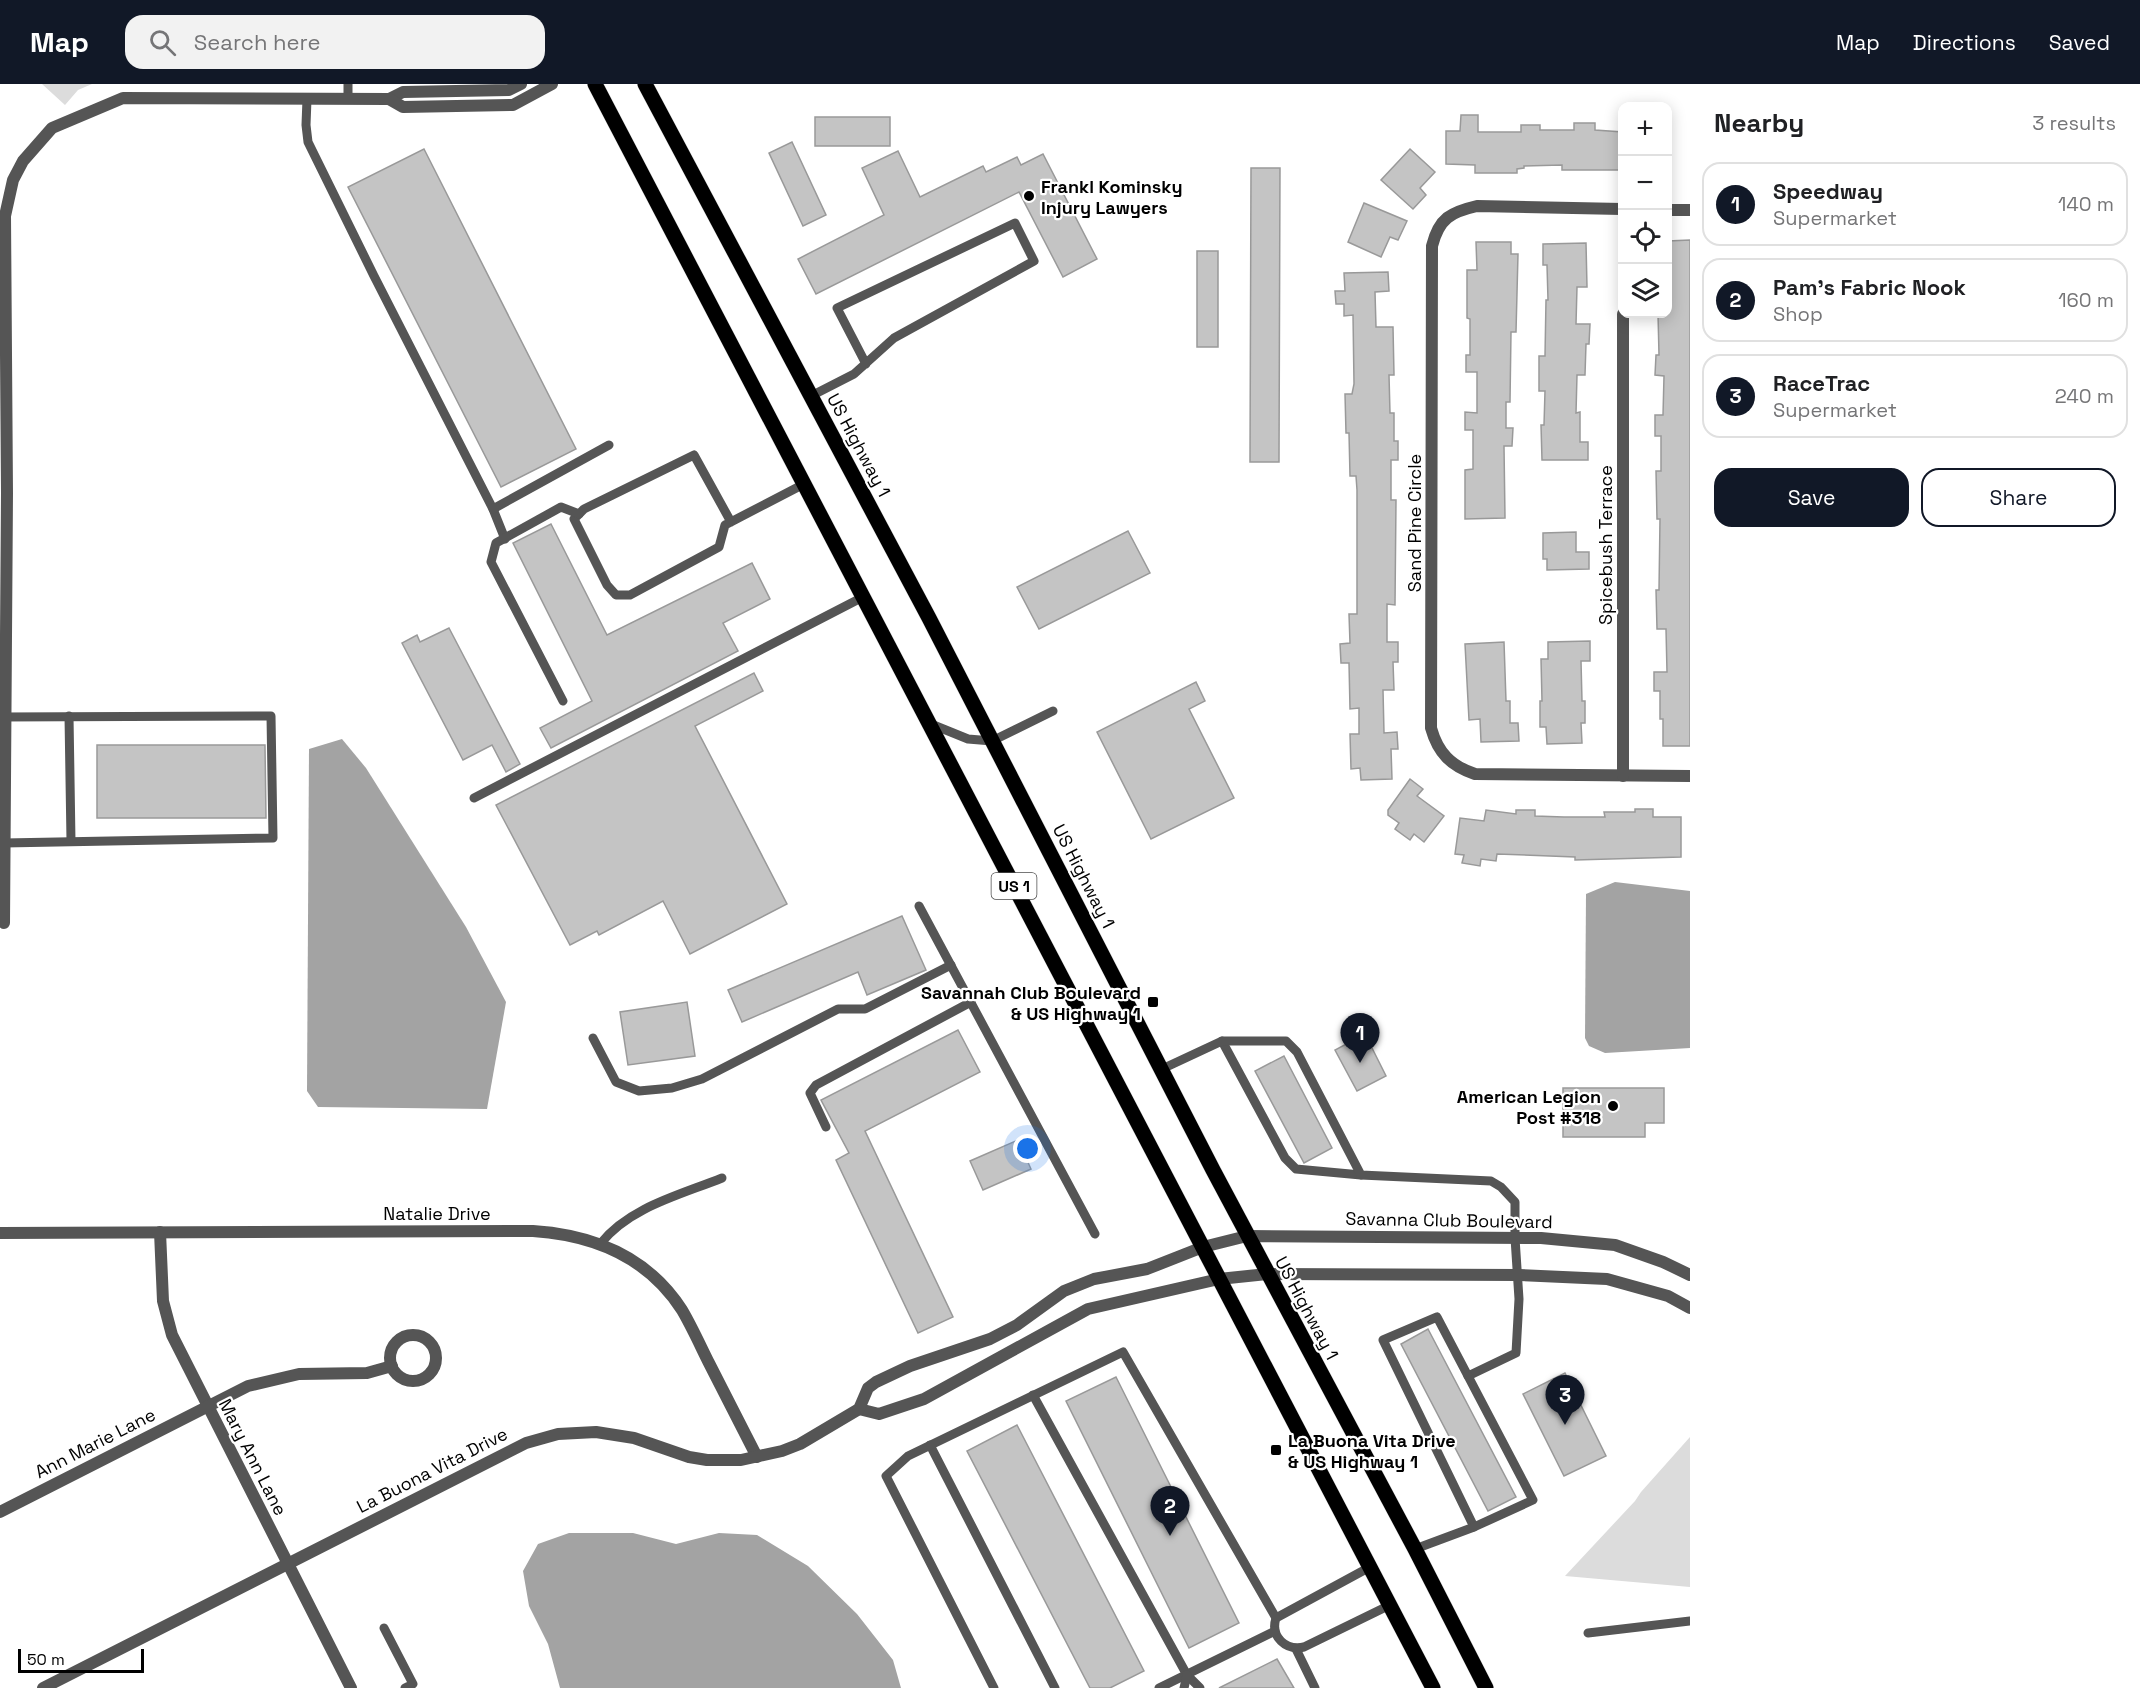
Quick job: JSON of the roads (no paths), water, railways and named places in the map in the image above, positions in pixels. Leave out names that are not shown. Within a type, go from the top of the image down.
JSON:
[{"type":"main road","name":"US 1","points":[[595,84],[1433,1688]]},
{"type":"main road","name":"US Highway 1","points":[[645,84],[923,607],[1247,1236],[1415,1549],[1486,1688]]},
{"type":"street","points":[[2,923],[4,843],[3,281],[5,216],[13,180],[22,160],[52,128],[123,98],[389,99],[403,92],[509,90],[521,84]]},
{"type":"street","points":[[389,99],[404,107],[513,105],[552,84]]},
{"type":"street","points":[[442,107],[443,92]]},
{"type":"street","name":"Sand Pine Circle","points":[[1618,209],[1477,206],[1447,217],[1436,230],[1432,246],[1431,728],[1435,744],[1446,759],[1459,769],[1475,774],[1690,776]]},
{"type":"street","points":[[1672,210],[1690,210]]},
{"type":"street","name":"Spicebush Terrace","points":[[1623,318],[1623,776]]},
{"type":"street","name":"Natalie Drive","points":[[0,1233],[533,1231],[572,1235],[601,1244],[636,1264],[670,1294],[690,1325],[757,1457]]},
{"type":"street","name":"Mary Ann Lane","points":[[160,1232],[164,1301],[168,1324],[207,1407],[351,1688]]},
{"type":"street","name":"Savanna Club Boulevard","points":[[1203,1246],[1247,1236],[1541,1238],[1615,1245],[1663,1262],[1690,1275]]},
{"type":"street","name":"La Buona Vita Drive","points":[[43,1688],[526,1443],[558,1434],[596,1432],[634,1438],[689,1457],[707,1460],[724,1461],[757,1457],[800,1444],[859,1408],[868,1388],[876,1382],[910,1366],[998,1335],[1017,1325],[1064,1291],[1094,1279],[1148,1269],[1203,1246]]},
{"type":"street","points":[[859,1408],[879,1414],[924,1398],[1088,1309],[1219,1279],[1267,1274],[1519,1275],[1607,1279],[1668,1296],[1690,1308]]},
{"type":"street","points":[[998,1335],[1007,1354]]},
{"type":"street","name":"Ann Marie Lane","points":[[0,1512],[248,1386],[283,1377],[313,1373],[367,1373],[392,1366]]},
{"type":"lane","points":[[348,84],[348,99]]},
{"type":"lane","points":[[307,99],[308,142],[493,509],[505,539]]},
{"type":"lane","points":[[810,396],[854,374],[866,364],[894,338],[1034,261],[1015,224],[837,308],[866,364]]},
{"type":"lane","points":[[493,509],[609,445]]},
{"type":"lane","points":[[731,522],[694,455],[584,509],[574,519],[607,585],[616,595],[630,595],[719,547],[725,525],[731,522],[804,484]]},
{"type":"lane","points":[[563,701],[491,562],[496,543],[561,507],[579,514]]},
{"type":"lane","points":[[474,798],[863,597]]},
{"type":"lane","points":[[929,723],[968,739],[992,741],[1053,711]]},
{"type":"lane","points":[[69,716],[71,841]]},
{"type":"lane","points":[[3,717],[271,716],[273,838],[4,843]]},
{"type":"lane","points":[[919,906],[1095,1234]]},
{"type":"lane","points":[[593,1038],[616,1082],[639,1091],[672,1088],[702,1079],[838,1009],[866,1009],[951,965]]},
{"type":"lane","points":[[826,1126],[810,1093],[816,1085],[971,1002]]},
{"type":"lane","points":[[1162,1069],[1222,1041],[1286,1041],[1297,1052],[1361,1175]]},
{"type":"lane","points":[[1222,1041],[1285,1158],[1296,1169],[1361,1175],[1491,1181],[1501,1187],[1515,1202],[1515,1238],[1519,1275],[1516,1353],[1468,1376]]},
{"type":"lane","points":[[601,1244],[611,1231],[636,1213],[722,1178]]},
{"type":"lane","points":[[1415,1549],[1474,1527],[1533,1500],[1437,1317],[1383,1340],[1474,1527]]},
{"type":"lane","points":[[994,1688],[886,1476],[908,1456],[1123,1352],[1276,1618]]},
{"type":"lane","points":[[1033,1395],[1187,1675],[1200,1688]]},
{"type":"lane","points":[[930,1445],[1055,1688]]},
{"type":"lane","points":[[1370,1567],[1276,1618],[1275,1631],[1280,1641],[1288,1647],[1296,1649],[1304,1647],[1390,1605]]},
{"type":"lane","points":[[1588,1633],[1690,1621]]},
{"type":"lane","points":[[384,1628],[413,1684],[405,1688]]},
{"type":"lane","points":[[1160,1688],[1275,1631]]},
{"type":"lane","points":[[1296,1649],[1315,1688]]},
{"type":"lane","points":[[1184,1688],[1187,1675]]},
{"type":"place","name":"Frankl Kominsky Injury Lawyers","points":[[1029,196]]},
{"type":"place","name":"Savannah Club Boulevard & US Highway 1","points":[[1153,1002]]},
{"type":"place","name":"Speedway","points":[[1360,1063]]},
{"type":"place","name":"American Legion Post #318","points":[[1613,1106]]},
{"type":"place","name":"RaceTrac","points":[[1565,1425]]},
{"type":"place","name":"La Buona Vita Drive & US Highway 1","points":[[1276,1450]]},
{"type":"place","name":"Pam's Fabric Nook","points":[[1170,1536]]}]
